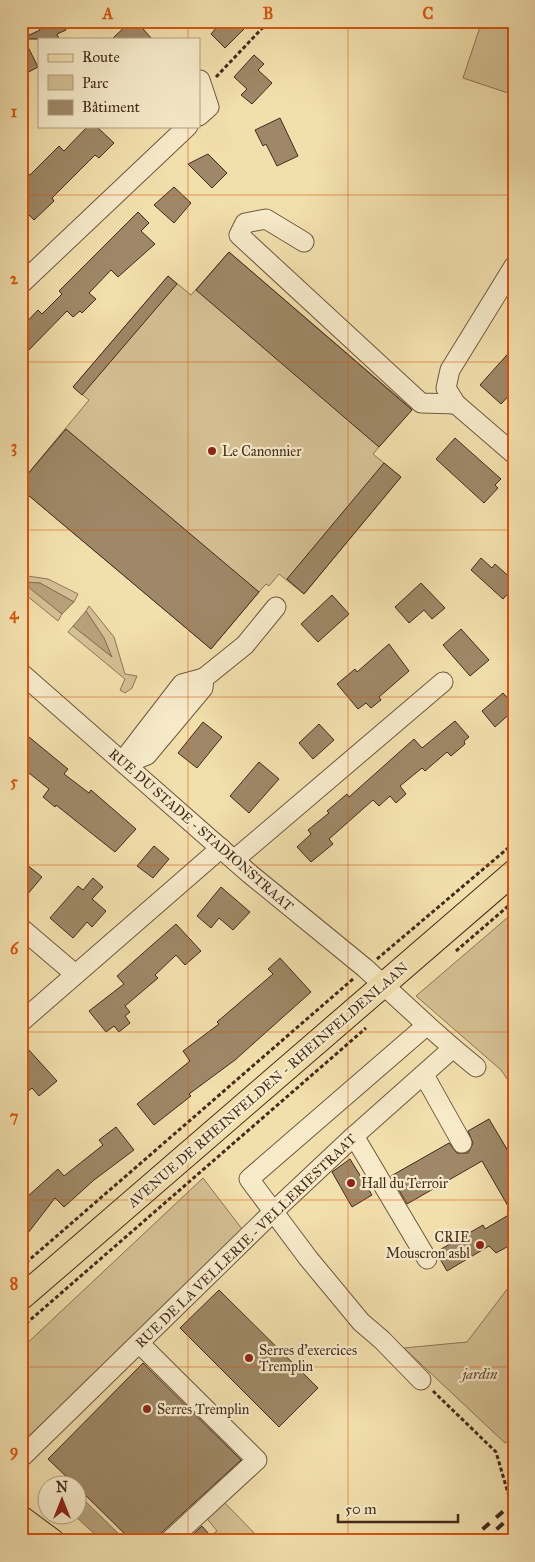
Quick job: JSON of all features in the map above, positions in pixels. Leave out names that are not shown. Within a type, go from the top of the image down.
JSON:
[{"type":"main road","name":"AVENUE DE RHEINFELDEN - RHEINFELDENLAAN","points":[[21,1298],[514,872]]},
{"type":"main road","points":[[21,1518],[52,1541]]},
{"type":"street","points":[[200,115],[209,107],[201,85]]},
{"type":"street","points":[[21,284],[186,128]]},
{"type":"street","points":[[304,242],[266,219],[245,223],[239,235],[421,403],[456,404]]},
{"type":"street","points":[[514,266],[450,370],[446,388],[456,404],[514,454]]},
{"type":"street","points":[[125,764],[147,755],[203,688],[204,678],[245,645],[276,607]]},
{"type":"street","name":"RUE DU STADE - STADIONSTRAAT","points":[[21,673],[228,854],[365,968],[453,1048]]},
{"type":"street","points":[[21,1022],[75,974],[443,682]]},
{"type":"street","points":[[21,928],[75,974]]},
{"type":"street","points":[[421,1380],[382,1340],[361,1322],[308,1258],[249,1179],[427,1026]]},
{"type":"street","points":[[453,1048],[476,1067]]},
{"type":"street","name":"RUE DE LA VELLERIE - VELLERIESTRAAT","points":[[21,1458],[140,1344],[273,1212],[354,1136],[453,1048]]},
{"type":"street","points":[[424,1075],[462,1143]]},
{"type":"street","points":[[354,1136],[426,1260]]},
{"type":"street","points":[[140,1344],[257,1460],[169,1541]]},
{"type":"path","points":[[201,85],[270,21]]},
{"type":"path","points":[[21,1267],[365,968],[514,843]]},
{"type":"path","points":[[453,953],[514,901]]},
{"type":"path","points":[[21,1328],[369,1026]]},
{"type":"path","points":[[421,1380],[496,1452],[508,1493],[514,1499]]},
{"type":"green space","points":[[482,21],[514,21],[514,95],[463,78]]},
{"type":"green space","name":"Le Canonnier","points":[[229,252],[412,409],[373,454],[401,477],[304,594],[279,574],[269,586],[266,584],[211,649],[21,489],[21,482],[89,400],[73,387],[168,276],[191,295]]},
{"type":"green space","points":[[21,575],[48,579],[78,594],[74,602],[40,583],[23,582],[62,614],[58,621],[21,591]]},
{"type":"green space","points":[[89,606],[114,637],[125,674],[137,676],[132,688],[125,693],[120,690],[125,679],[68,632],[73,626],[111,656],[104,638],[86,611]]},
{"type":"green space","points":[[514,912],[514,1089],[501,1070],[416,996]]},
{"type":"green space","points":[[203,1178],[242,1229],[21,1444],[21,1349]]},
{"type":"green space","name":"jardin","points":[[514,1280],[514,1436],[505,1443],[404,1348],[467,1342]]},
{"type":"green space","points":[[221,1499],[262,1541],[217,1541],[213,1534],[217,1531],[204,1515]]},
{"type":"shaded area","points":[[22,582],[40,583],[74,602],[62,614]]},
{"type":"shaded area","points":[[86,611],[104,638],[112,657],[73,626]]},
{"type":"shaded area","points":[[88,1504],[122,1537],[118,1536],[116,1541],[102,1541],[84,1524],[88,1524]]},
{"type":"building","points":[[36,21],[61,21],[66,30],[57,34],[59,38],[24,39],[38,67],[21,76],[21,34],[23,38],[40,30]]},
{"type":"building","points":[[131,21],[136,21],[151,38],[113,38]]},
{"type":"building","points":[[222,21],[240,21],[246,27],[225,48],[211,34]]},
{"type":"building","points":[[254,55],[264,64],[258,70],[272,83],[252,104],[241,95],[247,89],[234,77]]},
{"type":"building","points":[[280,118],[298,156],[277,166],[266,144],[263,146],[255,130]]},
{"type":"building","points":[[86,128],[98,128],[114,143],[99,158],[95,155],[52,198],[54,201],[34,220],[21,207],[21,180],[28,174],[30,175],[59,146],[64,151]]},
{"type":"building","points":[[208,154],[227,173],[212,188],[188,164]]},
{"type":"building","points":[[174,187],[191,203],[174,223],[154,205]]},
{"type":"building","points":[[138,212],[149,223],[141,231],[155,244],[118,277],[111,270],[89,293],[96,299],[82,313],[80,311],[73,317],[67,311],[21,358],[21,328],[38,310],[42,314],[62,294],[59,291]]},
{"type":"building","points":[[229,252],[412,410],[379,447],[196,290]]},
{"type":"building","points":[[168,276],[177,284],[82,395],[73,387]]},
{"type":"building","points":[[514,347],[514,390],[501,404],[480,385]]},
{"type":"building","points":[[66,429],[259,592],[211,649],[21,489],[21,482]]},
{"type":"building","points":[[455,438],[501,479],[495,485],[498,488],[484,503],[436,459]]},
{"type":"building","points":[[384,463],[401,477],[304,594],[287,579]]},
{"type":"building","points":[[481,558],[492,568],[495,564],[514,581],[514,587],[503,599],[471,570]]},
{"type":"building","points":[[421,583],[445,608],[432,619],[424,610],[409,623],[395,607]]},
{"type":"building","points":[[332,595],[349,614],[318,642],[301,624]]},
{"type":"building","points":[[461,629],[489,660],[470,676],[443,645]]},
{"type":"building","points":[[389,644],[409,671],[379,697],[381,700],[371,708],[366,703],[358,709],[337,684],[355,669],[357,672]]},
{"type":"building","points":[[503,693],[514,705],[514,710],[495,727],[482,711]]},
{"type":"building","points":[[455,721],[469,737],[464,741],[465,744],[451,756],[447,752],[425,771],[422,768],[400,786],[406,794],[396,803],[390,796],[379,806],[373,800],[329,839],[333,844],[311,862],[297,847],[311,834],[308,830],[329,813],[327,811],[347,794],[349,797],[414,739],[422,748]]},
{"type":"building","points":[[203,722],[222,737],[197,768],[178,753]]},
{"type":"building","points":[[319,724],[334,740],[313,759],[299,743]]},
{"type":"building","points":[[29,737],[68,769],[64,774],[89,793],[91,790],[136,829],[115,852],[56,805],[55,807],[43,797],[49,789],[29,773],[21,783],[21,746]]},
{"type":"building","points":[[259,762],[279,779],[249,813],[230,796]]},
{"type":"building","points":[[154,846],[169,859],[153,878],[137,866]]},
{"type":"building","points":[[21,860],[42,877],[21,902]]},
{"type":"building","points":[[93,878],[103,887],[92,899],[106,911],[92,927],[87,922],[73,938],[50,918],[78,886],[83,890]]},
{"type":"building","points":[[221,887],[250,912],[233,930],[219,918],[211,928],[197,916]]},
{"type":"building","points":[[176,924],[201,951],[185,965],[176,955],[155,975],[158,978],[125,1006],[130,1012],[125,1016],[130,1023],[119,1032],[114,1026],[106,1032],[89,1011],[124,984],[117,976]]},
{"type":"building","points":[[280,958],[311,992],[235,1060],[189,1094],[191,1096],[154,1125],[137,1104],[190,1061],[183,1051],[219,1024],[217,1022],[273,974],[268,969]]},
{"type":"building","points":[[28,1049],[57,1081],[39,1096],[32,1088],[21,1097],[21,1055]]},
{"type":"building","points":[[489,1119],[514,1161],[514,1243],[496,1253],[489,1246],[447,1271],[436,1252],[483,1225],[485,1229],[512,1213],[482,1161],[407,1204],[391,1176],[449,1143],[457,1153],[468,1153],[473,1143],[468,1131]]},
{"type":"building","points":[[116,1127],[134,1150],[94,1180],[64,1207],[55,1198],[21,1242],[21,1192],[27,1197],[58,1169],[64,1176],[103,1145],[99,1140]]},
{"type":"building","name":"Hall du Terroir","points":[[350,1159],[372,1195],[352,1207],[332,1172]]},
{"type":"building","name":"Serres d'exercices Tremplin","points":[[219,1290],[318,1388],[279,1427],[180,1328]]},
{"type":"building","name":"Serres Tremplin","points":[[143,1363],[241,1460],[161,1533],[158,1541],[132,1541],[88,1498],[88,1474],[64,1474],[48,1459]]},
{"type":"building","points":[[202,1526],[215,1541],[186,1541]]},
{"type":"railway","points":[[469,1541],[514,1502]]},
{"type":"railway","points":[[483,1541],[514,1514]]},
{"type":"place","name":"Le Canonnier","points":[[212,451]]},
{"type":"place","name":"Hall du Terroir","points":[[351,1183]]},
{"type":"place","name":"CRIE Mouscron asbl","points":[[480,1245]]},
{"type":"place","name":"Serres d'exercices Tremplin","points":[[249,1358]]},
{"type":"place","name":"Serres Tremplin","points":[[147,1409]]}]
